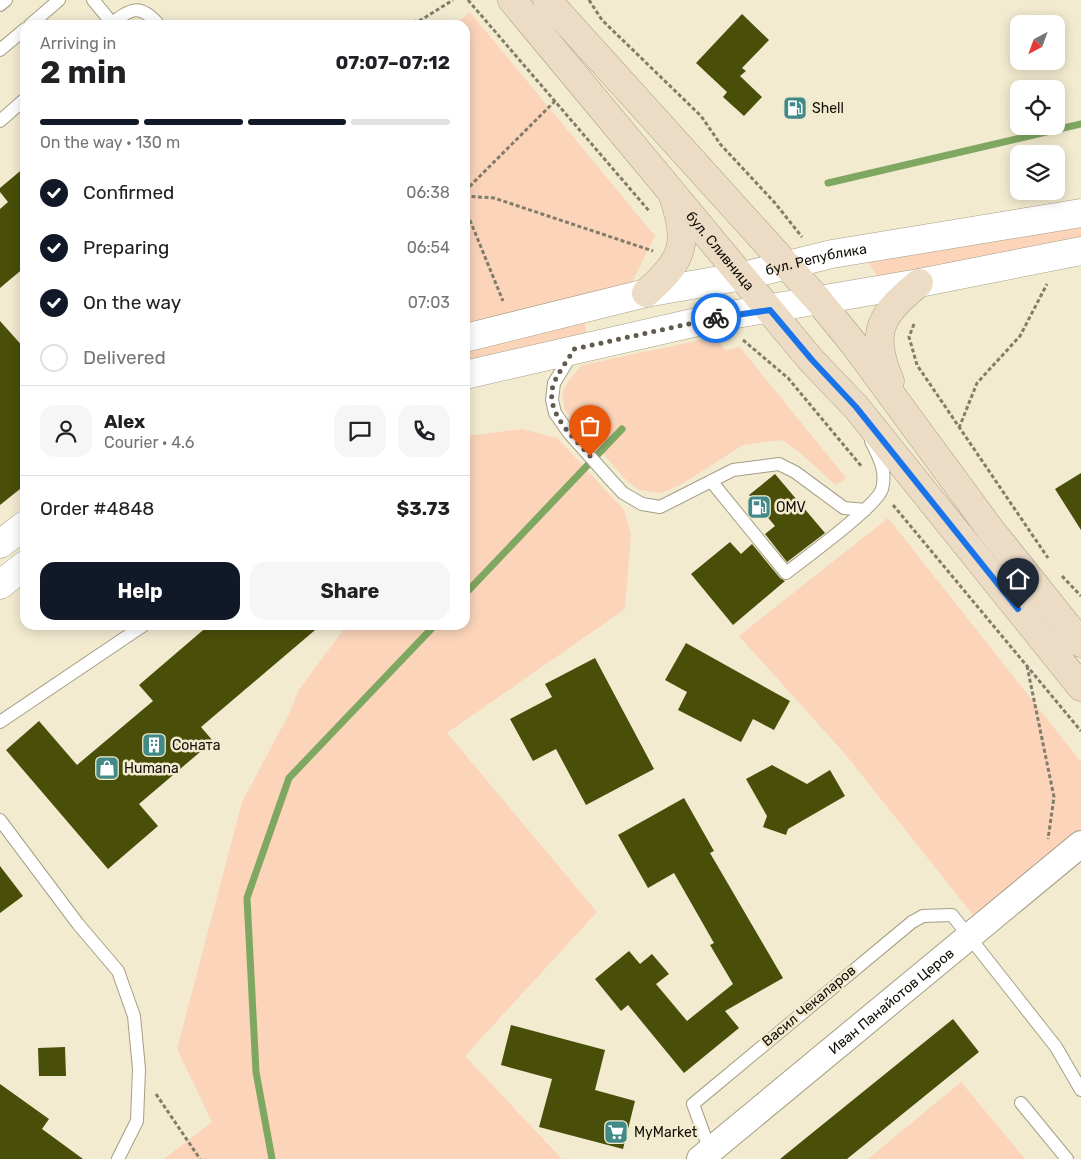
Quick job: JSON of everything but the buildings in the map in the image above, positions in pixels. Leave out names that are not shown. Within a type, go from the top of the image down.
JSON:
[{"type":"main road","name":"бул. Сливница","points":[[512,0],[812,360],[856,407],[1081,687]]},
{"type":"main road","points":[[550,2],[664,131],[819,301],[854,344],[990,529],[1081,643]]},
{"type":"main road","points":[[646,293],[667,275],[681,247],[683,229],[670,188]]},
{"type":"main road","points":[[906,416],[879,357],[878,343],[880,328],[886,316],[898,300],[919,284]]},
{"type":"street","name":"бул. Република","points":[[470,337],[646,293],[743,276],[832,254],[1081,213]]},
{"type":"street","points":[[470,374],[719,317],[919,284],[1081,251]]},
{"type":"street","points":[[0,544],[20,529]]},
{"type":"street","points":[[0,585],[20,569]]},
{"type":"street","name":"Иван Панайотов Церов","points":[[709,1156],[969,935],[1081,844]]},
{"type":"lane","points":[[0,5],[6,0]]},
{"type":"lane","points":[[36,20],[60,0]]},
{"type":"lane","points":[[93,0],[108,20]]},
{"type":"lane","points":[[117,20],[131,10],[141,10],[154,20]]},
{"type":"lane","points":[[0,50],[20,33]]},
{"type":"lane","points":[[0,121],[20,103]]},
{"type":"lane","points":[[574,349],[554,383],[552,400],[555,413],[569,433],[610,479],[623,492],[642,504],[660,507],[733,470],[779,464],[795,472],[844,508],[865,510]]},
{"type":"lane","points":[[711,481],[786,573],[865,510],[882,491],[884,469],[856,407]]},
{"type":"lane","points":[[0,722],[137,630]]},
{"type":"lane","points":[[0,820],[78,924],[118,972],[134,1016],[139,1068],[137,1121],[118,1159]]},
{"type":"lane","name":"Васил Чекаларов","points":[[709,1156],[693,1104],[802,1011],[912,922],[924,916],[952,915],[969,935]]},
{"type":"lane","points":[[969,935],[1056,1047],[1081,1090]]},
{"type":"lane","points":[[1022,1104],[1067,1159]]},
{"type":"path","points":[[420,20],[453,0]]},
{"type":"path","points":[[468,0],[656,218]]},
{"type":"path","points":[[589,0],[602,20],[701,116],[721,145],[775,203],[807,244]]},
{"type":"path","points":[[470,186],[555,101]]},
{"type":"path","points":[[470,197],[503,201],[644,246],[675,262]]},
{"type":"path","points":[[470,221],[502,301]]},
{"type":"path","points":[[959,429],[977,382],[1020,336],[1050,277]]},
{"type":"path","points":[[915,321],[909,338],[917,364],[959,429],[1050,561]]},
{"type":"path","points":[[743,340],[788,378],[1081,731]]},
{"type":"path","points":[[1061,575],[1081,596]]},
{"type":"path","points":[[1026,665],[1054,798],[1047,848]]},
{"type":"path","points":[[139,1068],[200,1159]]},
{"type":"shaded area","points":[[470,12],[655,236],[630,286],[584,309],[587,346],[470,374],[470,20],[461,20]]},
{"type":"shaded area","points":[[1081,213],[1081,251],[885,289],[861,250]]},
{"type":"shaded area","points":[[715,337],[725,350],[740,347],[846,478],[836,485],[800,453],[782,440],[743,445],[682,484],[661,493],[639,490],[624,478],[565,410],[562,393],[569,380],[582,365]]},
{"type":"shaded area","points":[[522,429],[557,438],[624,510],[631,534],[625,609],[447,733],[597,912],[465,1056],[562,1159],[164,1159],[212,1122],[177,1049],[242,802],[290,712],[298,691],[343,630],[470,630],[470,435]]},
{"type":"shaded area","points":[[888,518],[1081,762],[1081,832],[976,919],[846,755],[739,636]]},
{"type":"shaded area","points":[[961,1082],[1025,1159],[868,1159]]},
{"type":"waterway","points":[[828,183],[1081,124]]},
{"type":"waterway","points":[[470,589],[622,429]]},
{"type":"waterway","points":[[272,1159],[256,1072],[247,898],[289,778],[430,630]]},
{"type":"way so far","points":[[590,456],[569,433],[555,413],[552,400],[554,383],[574,349],[716,318]]},
{"type":"place","name":"Shell","points":[[795,108]]},
{"type":"place","name":"OMV","points":[[759,507]]},
{"type":"place","name":"Соната","points":[[154,745]]},
{"type":"place","name":"Humana","points":[[107,768]]},
{"type":"place","name":"MyMarket","points":[[616,1132]]},
{"type":"route","points":[[716,318],[770,310],[812,360],[856,407],[1018,609]]}]
